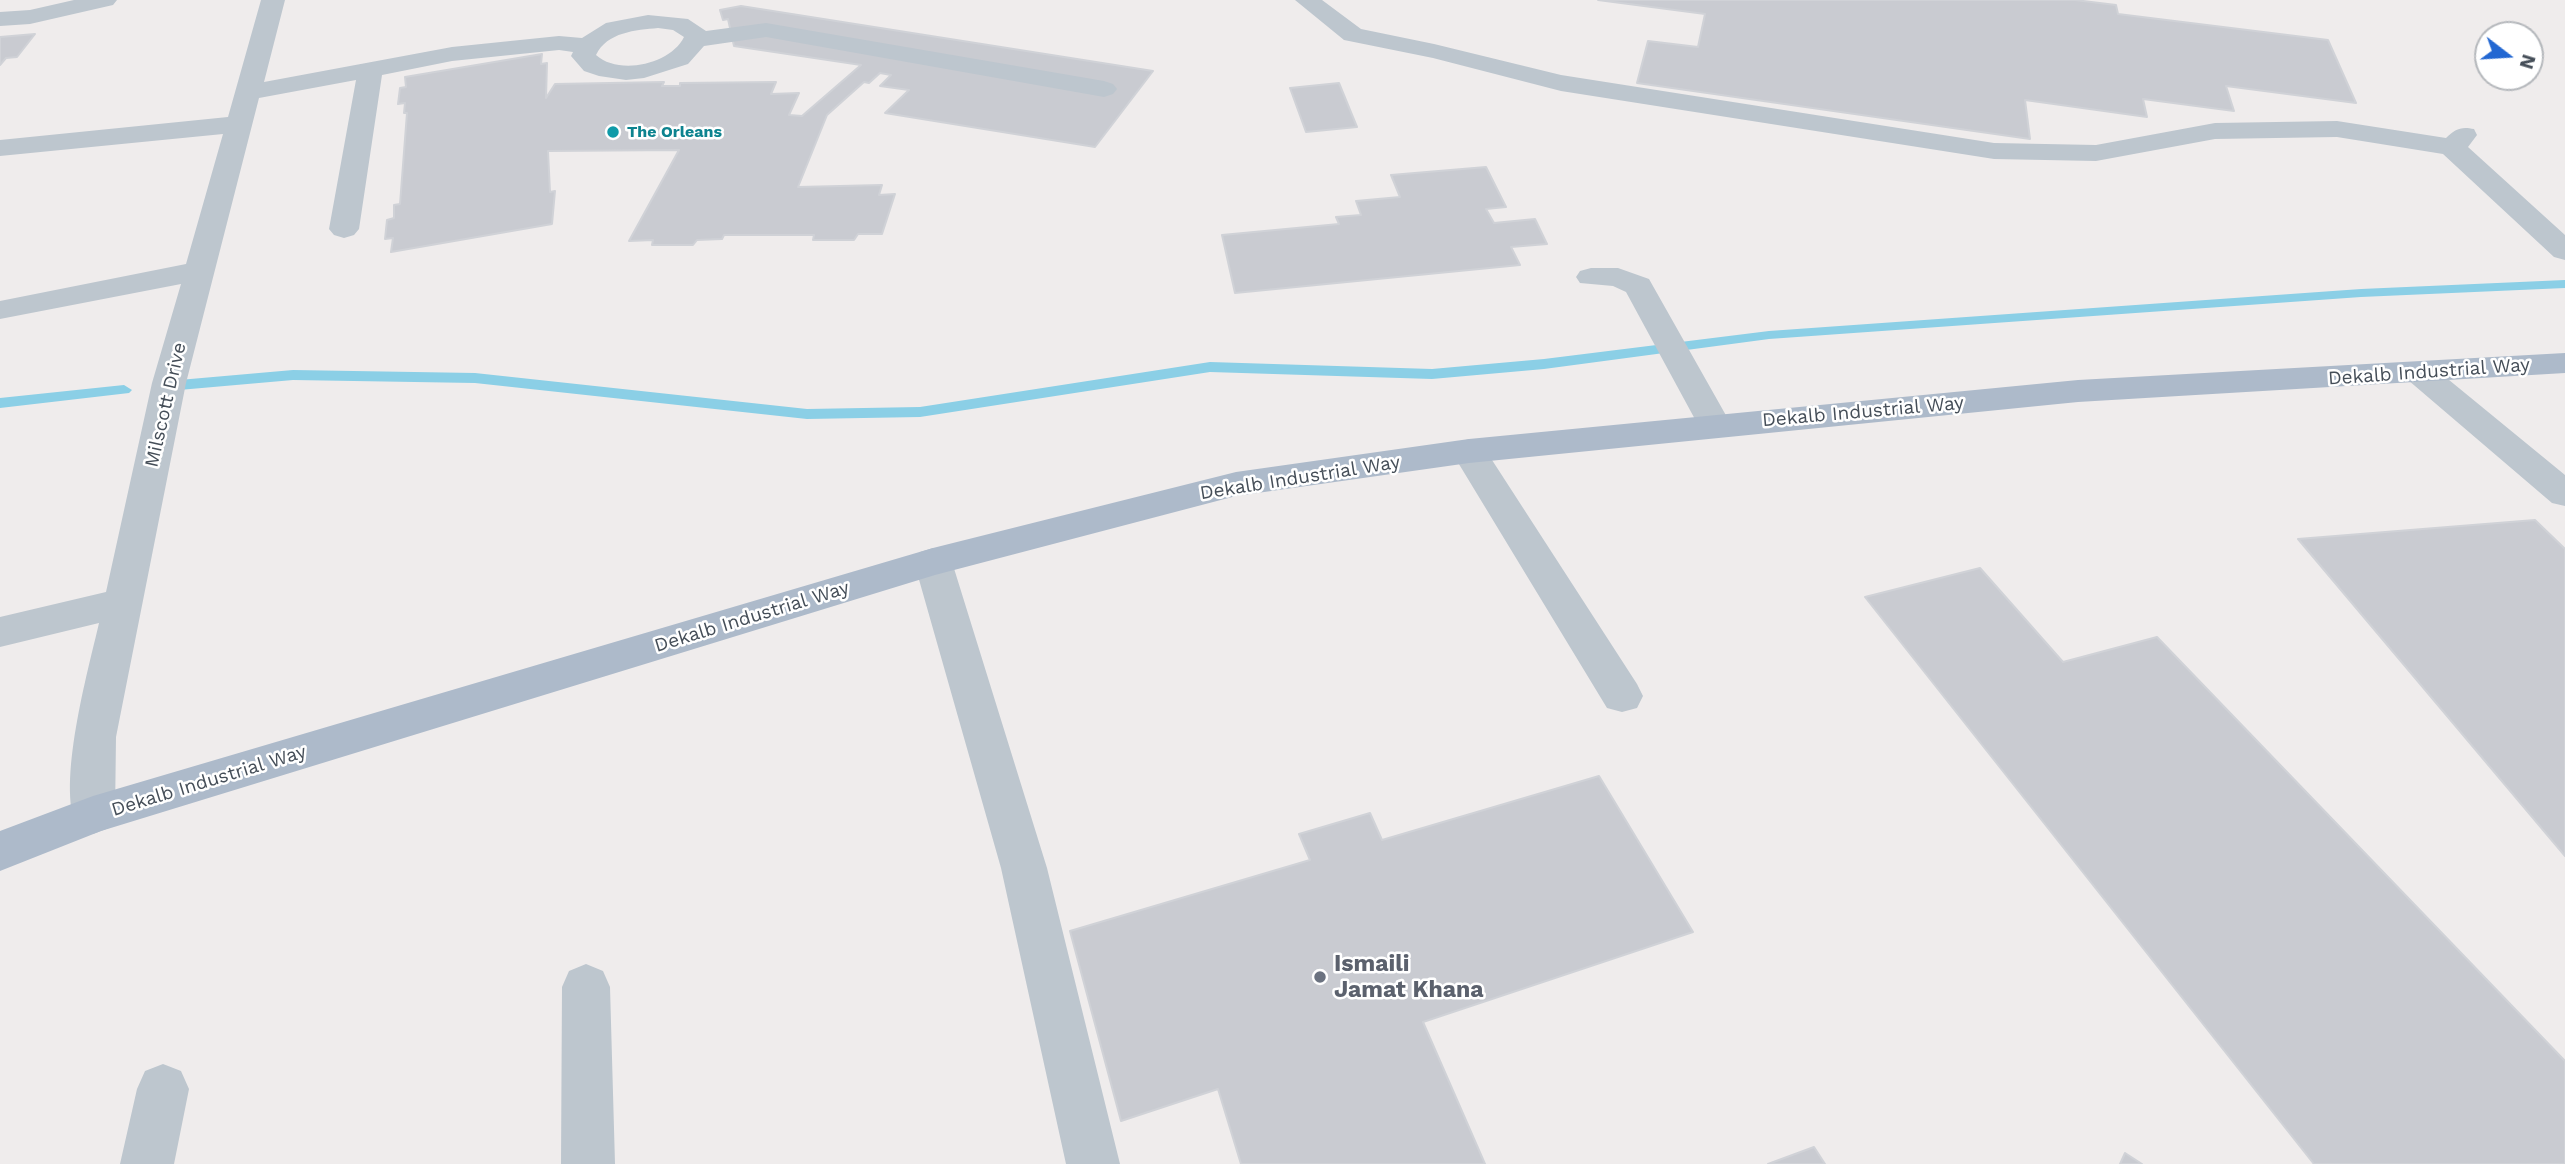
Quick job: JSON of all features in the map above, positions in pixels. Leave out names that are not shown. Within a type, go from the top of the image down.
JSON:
[{"type":"main road","name":"Dekalb Industrial Way","points":[[0,851],[93,815],[933,562],[1236,484],[1469,451],[2078,391],[2565,363]]},
{"type":"street","points":[[0,19],[30,17],[105,0]]},
{"type":"street","name":"Milscott Drive","points":[[93,815],[95,737],[169,383],[273,0]]},
{"type":"street","points":[[1307,0],[1310,5],[1353,35],[1434,51],[1561,83],[1994,151],[2096,153],[2215,131],[2337,129],[2458,141],[2565,251]]},
{"type":"street","points":[[658,21],[691,28],[697,36],[695,46],[667,65],[622,72],[602,70],[588,64],[583,55],[587,46],[598,36],[615,28],[658,21]]},
{"type":"street","points":[[697,40],[766,30],[1104,89]]},
{"type":"street","points":[[0,148],[242,108],[370,70],[452,54],[559,43],[587,46]]},
{"type":"street","points":[[344,229],[370,70]]},
{"type":"street","points":[[0,310],[199,271]]},
{"type":"street","points":[[1591,276],[1618,277],[1638,286],[1715,426]]},
{"type":"street","points":[[2420,373],[2565,494]]},
{"type":"street","points":[[1469,451],[1622,696]]},
{"type":"street","points":[[933,562],[1024,868],[1094,1164]]},
{"type":"street","points":[[0,632],[123,603]]},
{"type":"street","points":[[586,987],[588,1164]]},
{"type":"street","points":[[147,1164],[163,1089]]},
{"type":"building","points":[[1598,0],[2075,0],[2116,5],[2118,14],[2328,40],[2356,103],[2226,86],[2234,111],[2143,99],[2147,117],[2025,100],[2030,139],[1637,83],[1648,41],[1698,47],[1705,14]]},
{"type":"building","name":"The Orleans","points":[[741,6],[1153,71],[1095,147],[885,113],[909,90],[880,86],[891,75],[880,73],[869,83],[864,82],[827,115],[798,187],[882,185],[879,195],[895,194],[882,234],[858,234],[854,240],[813,240],[814,235],[724,235],[722,239],[697,240],[693,245],[652,245],[653,240],[629,241],[679,150],[548,151],[550,192],[555,191],[552,224],[391,252],[393,238],[385,239],[387,220],[394,218],[394,205],[400,204],[407,113],[404,113],[405,103],[398,104],[400,88],[406,87],[405,77],[542,54],[541,64],[547,63],[546,98],[555,84],[664,82],[662,86],[680,86],[680,83],[776,82],[771,94],[799,93],[789,115],[802,116],[861,65],[734,46],[728,19],[723,20],[720,10]]},
{"type":"building","points":[[35,34],[17,57],[6,58],[0,65],[0,37]]},
{"type":"building","points":[[1339,83],[1357,127],[1306,132],[1290,88]]},
{"type":"building","points":[[1486,167],[1506,207],[1486,209],[1494,223],[1535,219],[1547,244],[1511,247],[1520,265],[1235,293],[1222,235],[1339,224],[1336,217],[1361,215],[1356,201],[1400,197],[1391,175]]},
{"type":"building","points":[[2535,520],[2565,549],[2565,856],[2298,539]]},
{"type":"building","points":[[1980,568],[2063,662],[2157,637],[2565,1061],[2565,1164],[2314,1164],[1865,597]]},
{"type":"building","name":"Ismaili Jamat Khana","points":[[1599,776],[1693,932],[1423,1022],[1485,1164],[1241,1164],[1218,1089],[1121,1121],[1070,931],[1310,860],[1299,834],[1370,813],[1382,840]]},
{"type":"building","points":[[1814,1147],[1825,1164],[1768,1164]]},
{"type":"building","points":[[2125,1153],[2142,1164],[2120,1164]]},
{"type":"waterway","points":[[179,385],[293,375],[475,378],[807,414],[920,412],[1210,367],[1432,374],[1544,364],[1769,335],[2361,293],[2565,284]]},
{"type":"waterway","points":[[0,403],[124,390]]},
{"type":"place","name":"The Orleans","points":[[613,132]]},
{"type":"place","name":"Ismaili Jamat Khana","points":[[1320,977]]}]
